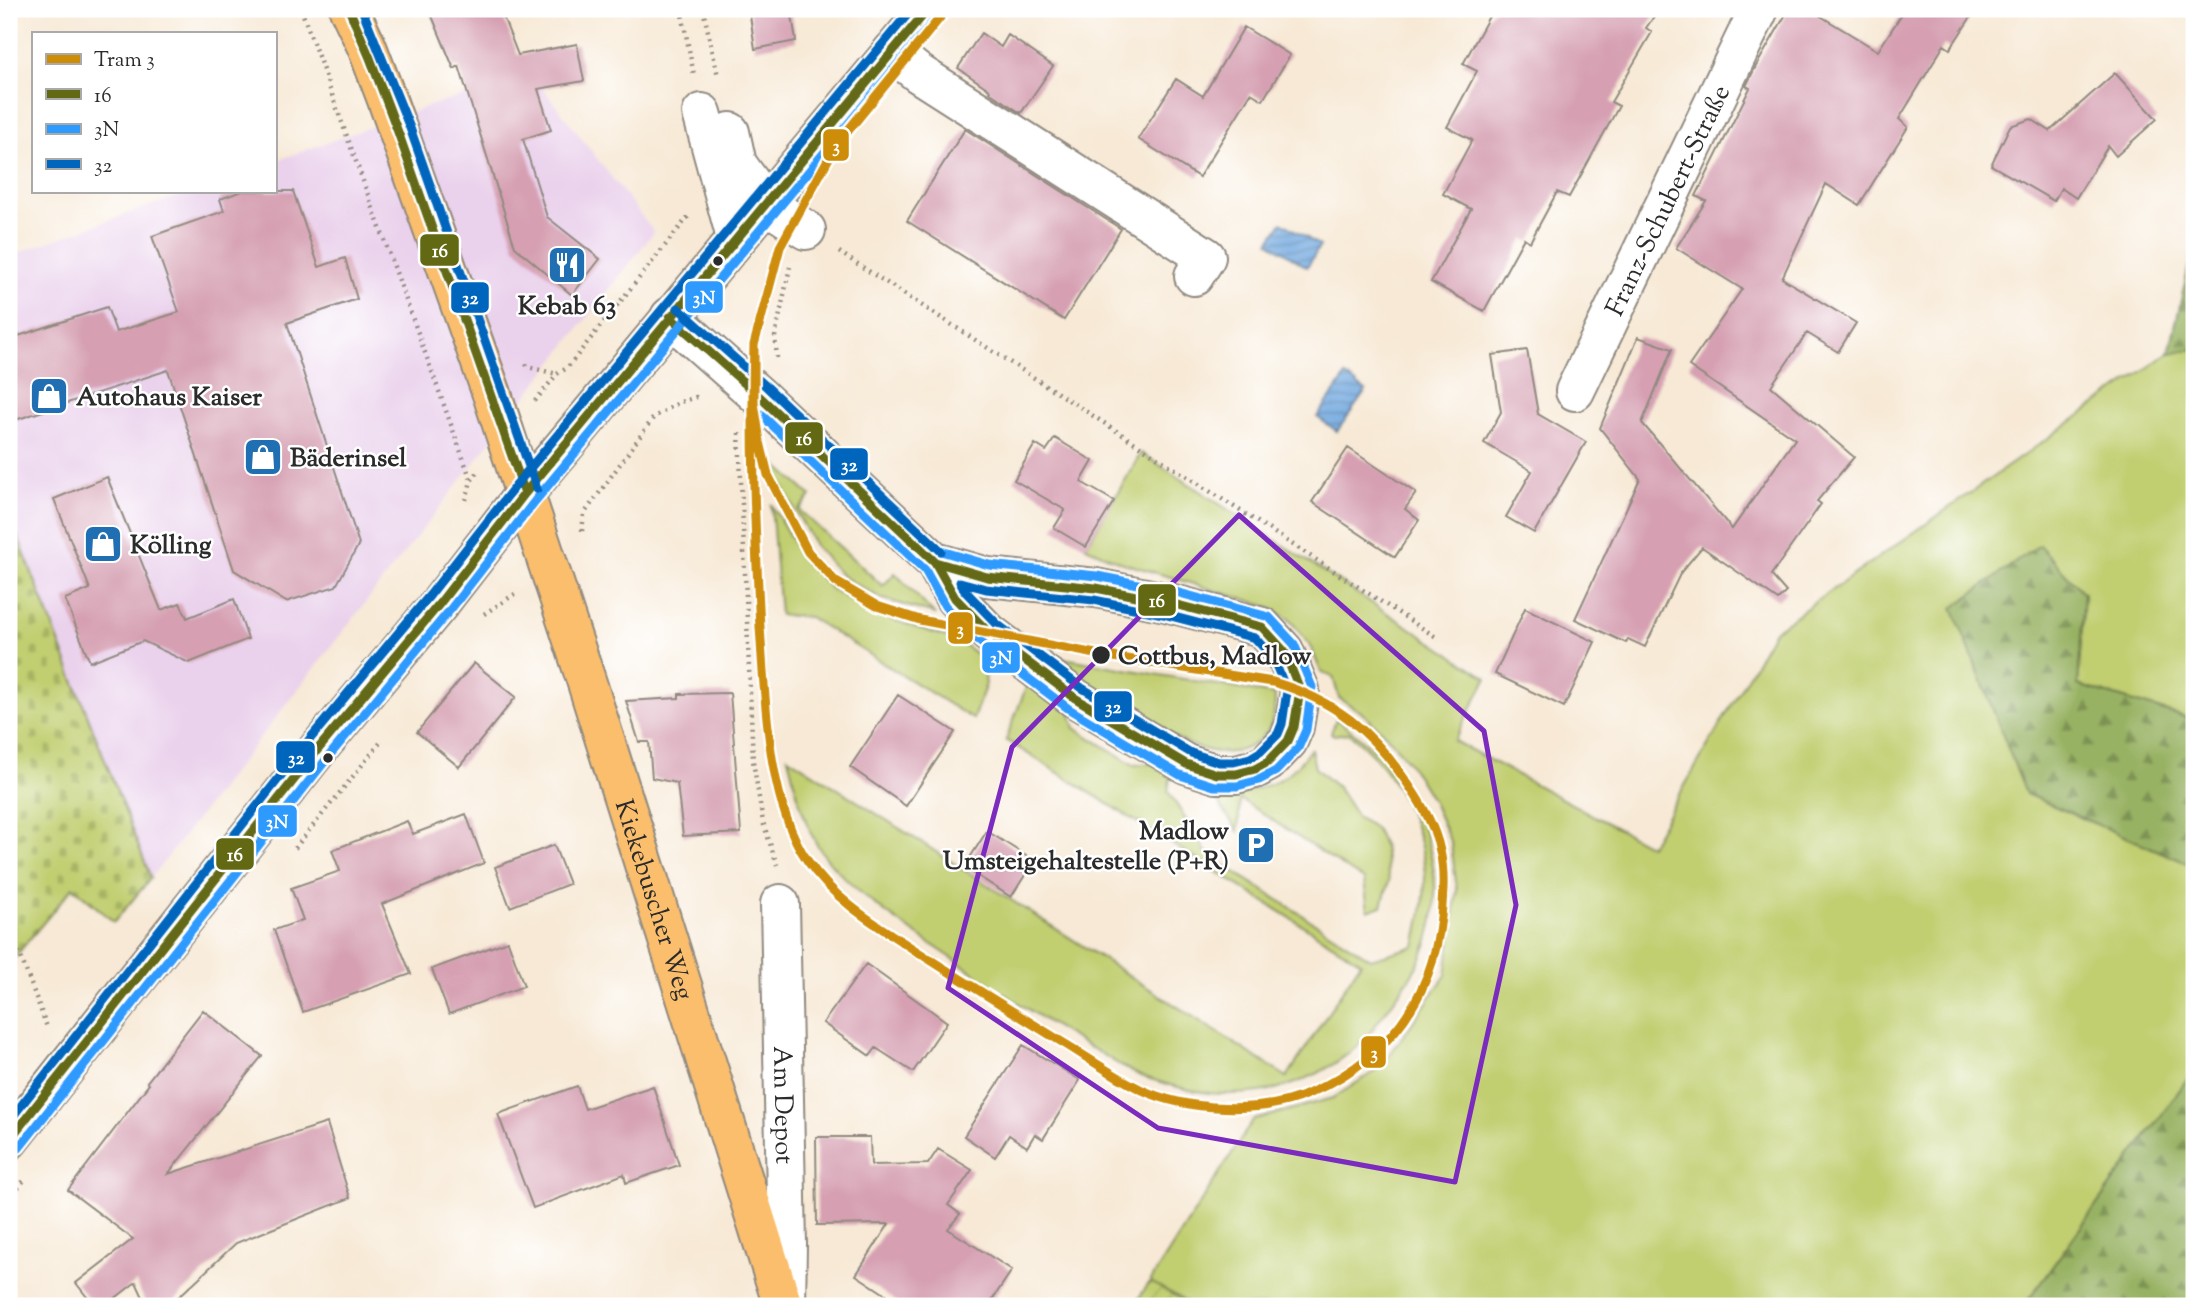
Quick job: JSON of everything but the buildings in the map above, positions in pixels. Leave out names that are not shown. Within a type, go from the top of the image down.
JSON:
[{"type":"main road","name":"Kiekebuscher Weg","points":[[349,9],[386,97],[488,382],[604,735],[784,1306]]},
{"type":"main road","points":[[9,1140],[319,748],[440,603],[525,493],[928,9]]},
{"type":"street","name":"Franz-Schubert-Straße","points":[[1575,391],[1759,9]]},
{"type":"street","points":[[892,52],[918,73],[1206,257],[1194,276]]},
{"type":"street","points":[[716,123],[737,164],[766,204],[806,230]]},
{"type":"street","points":[[716,123],[736,238]]},
{"type":"street","points":[[670,317],[760,397],[935,562],[956,598],[989,633],[1075,698],[1186,764],[1217,774],[1236,774],[1255,769],[1268,762],[1288,741],[1294,727],[1300,690],[1284,651],[1262,628],[1166,602],[1096,587],[986,577],[935,562]]},
{"type":"street","name":"Am Depot","points":[[780,904],[787,1245],[784,1306]]},
{"type":"path","points":[[302,9],[471,481]]},
{"type":"path","points":[[681,9],[716,123]]},
{"type":"path","points":[[703,9],[716,123]]},
{"type":"path","points":[[778,360],[775,337],[793,252],[806,230],[1439,639]]},
{"type":"path","points":[[557,374],[567,368],[578,352]]},
{"type":"path","points":[[581,535],[584,514],[654,417],[680,402],[696,397],[705,404]]},
{"type":"path","points":[[738,424],[753,761],[762,822],[777,866],[780,904]]},
{"type":"path","points":[[482,616],[549,570]]},
{"type":"path","points":[[292,853],[387,734]]},
{"type":"path","points":[[9,925],[51,1038]]},
{"type":"path","points":[[9,1199],[34,1168]]},
{"type":"highlighted area","points":[[1239,515],[1484,731],[1516,905],[1455,1182],[1158,1128],[948,988],[1012,747]]},
{"type":"shaded area","points":[[534,77],[654,232],[151,878],[9,514],[9,256],[189,192],[276,192],[276,161],[438,103]]},
{"type":"green space","points":[[2194,244],[2194,349],[2169,353]]},
{"type":"green space","points":[[2194,349],[2194,720],[2078,685],[2084,593],[2026,794],[2194,866],[2194,1070],[2024,1306],[1194,1306],[1150,1282],[1253,1120],[1333,1098],[1381,1067],[1446,975],[1457,890],[1451,843],[1432,800],[1410,764],[1386,735],[1361,712],[1339,698],[1333,677],[1321,672],[1310,645],[1289,619],[1267,606],[1120,562],[1086,547],[1141,453],[1487,678],[1454,741],[1650,846],[1774,631],[2169,353]]},
{"type":"green space","points":[[773,462],[811,496],[799,510],[883,586],[895,573],[934,614],[880,598],[841,575],[815,546],[775,473]]},
{"type":"green space","points":[[771,504],[802,557],[831,589],[874,614],[959,641],[982,658],[986,684],[973,719],[809,617],[780,615]]},
{"type":"green space","points":[[9,514],[151,878],[114,922],[73,887],[9,964]]},
{"type":"green space","points":[[2039,545],[2084,593],[2078,685],[2194,720],[2194,866],[2026,794],[1953,608]]},
{"type":"green space","points":[[1029,652],[1275,695],[1273,717],[1269,729],[1252,745],[1236,751],[1219,752],[1201,748],[1165,732]]},
{"type":"green space","points":[[1028,682],[1069,709],[1075,728],[1134,765],[1154,763],[1171,774],[1168,791],[1208,855],[1371,959],[1415,946],[1424,895],[1424,861],[1409,812],[1393,781],[1373,755],[1349,733],[1331,733],[1336,719],[1381,757],[1401,784],[1424,830],[1435,880],[1435,906],[1431,931],[1422,956],[1401,991],[1362,1042],[1318,1073],[1267,1091],[1209,1093],[1144,1077],[1065,1033],[997,989],[887,914],[834,868],[810,830],[788,757],[1287,1077],[1361,962],[1006,740]]},
{"type":"green space","points":[[1311,749],[1315,768],[1338,788],[1357,817],[1375,828],[1384,847],[1389,881],[1382,906],[1368,911],[1364,880],[1240,799],[1238,831],[1210,791],[1230,792],[1261,788],[1291,771]]},
{"type":"green space","points":[[2194,1070],[2194,1306],[2024,1306]]},
{"type":"green space","points":[[1150,1282],[1194,1306],[1133,1306]]},
{"type":"water","points":[[1282,222],[1320,246],[1307,267],[1269,242]]},
{"type":"water","points":[[1346,376],[1366,391],[1337,431],[1317,417]]},
{"type":"tram line","name":"3","points":[[947,9],[848,131],[836,145],[947,9]]},
{"type":"tram line","name":"3","points":[[780,247],[836,145]]},
{"type":"tram line","name":"3","points":[[754,345],[780,247]]},
{"type":"tram line","name":"3","points":[[754,345],[780,247]]},
{"type":"tram line","name":"3","points":[[754,345],[754,403],[768,475],[808,552],[836,582],[877,606],[920,620],[1101,655],[1273,682],[1295,689],[1333,708],[1366,733],[1380,748],[1423,808],[1438,842],[1443,867],[1441,917],[1436,947],[1427,975],[1416,1001],[1401,1024],[1382,1045],[1337,1079],[1310,1093],[1270,1105],[1224,1108],[1179,1102],[1159,1096],[1110,1072],[890,934],[859,913],[818,875],[794,836],[783,809],[770,747],[757,556],[753,451],[754,345]]},
{"type":"transit line","name":"16","points":[[349,9],[398,132],[525,493]]},
{"type":"transit line","name":"32","points":[[362,9],[410,128],[537,489]]},
{"type":"transit line","name":"32","points":[[9,1121],[309,740],[430,595],[516,485],[912,9]]},
{"type":"transit line","name":"16","points":[[9,1140],[319,748],[440,603],[525,493],[928,9]]},
{"type":"transit line","name":"3N","points":[[19,1148],[535,501],[937,17]]},
{"type":"transit line","name":"32","points":[[678,308],[768,388],[941,551]]},
{"type":"transit line","name":"16","points":[[670,317],[760,397],[935,562]]},
{"type":"transit line","name":"3N","points":[[752,406],[925,570],[945,606],[980,642],[1069,709],[1180,775],[1214,786],[1237,786],[1259,780],[1276,771],[1298,748],[1306,730],[1312,687],[1294,644],[1269,617],[1168,590],[1097,576],[989,565],[941,551],[768,388]]},
{"type":"transit line","name":"16","points":[[935,562],[987,577],[1096,588],[1166,602],[1262,627],[1284,651],[1300,690],[1294,727],[1288,741],[1268,762],[1236,774],[1217,774],[1186,764],[1075,698],[989,633],[955,598],[935,562]]},
{"type":"transit line","name":"32","points":[[960,582],[986,589],[1094,600],[1163,614],[1255,638],[1273,658],[1287,691],[1278,734],[1260,752],[1234,762],[1219,762],[1191,753],[1082,688],[997,624],[965,591],[960,582]]},
{"type":"place","name":"Kebab 63","points":[[567,265]]},
{"type":"place","name":"Autohaus Kaiser","points":[[49,396]]},
{"type":"place","name":"Bäderinsel","points":[[263,457]]},
{"type":"place","name":"Kölling","points":[[103,544]]},
{"type":"place","name":"Cottbus, Madlow","points":[[1101,655]]},
{"type":"place","name":"Madlow Umsteigehaltestelle (P+R)","points":[[1256,845]]}]
